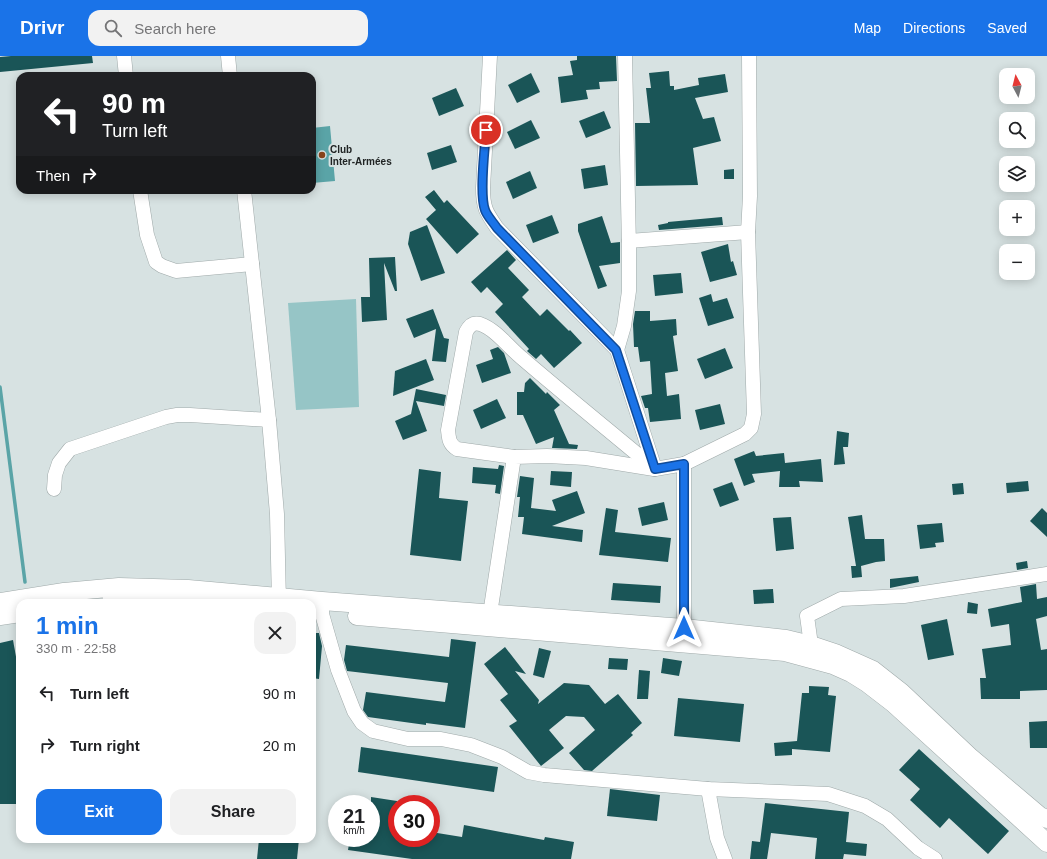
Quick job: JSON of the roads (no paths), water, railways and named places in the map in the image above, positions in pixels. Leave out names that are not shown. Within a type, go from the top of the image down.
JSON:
[{"type":"main road","points":[[19,599],[64,592],[119,588],[188,589],[272,599]]},
{"type":"main road","points":[[0,602],[16,600]]},
{"type":"main road","points":[[318,609],[684,628],[786,639],[811,645],[835,653],[872,670],[901,692],[969,756],[1040,816],[1047,819]]},
{"type":"main road","points":[[0,616],[16,614]]},
{"type":"main road","points":[[500,619],[785,652],[833,665],[867,683],[893,703],[1047,844]]},
{"type":"street","points":[[124,56],[126,72]]},
{"type":"street","points":[[228,56],[230,72]]},
{"type":"street","points":[[490,56],[483,188],[485,210],[497,228],[616,350],[655,469]]},
{"type":"street","points":[[616,350],[624,326],[629,291],[624,56]]},
{"type":"street","points":[[655,469],[484,326],[473,324],[466,332],[448,430],[451,445],[457,449],[514,457],[586,458],[655,469],[684,464],[745,434],[751,428],[754,414],[748,232],[750,196],[749,56]]},
{"type":"street","points":[[141,194],[147,235],[156,262],[162,266],[176,271],[252,264]]},
{"type":"street","points":[[244,194],[270,420],[277,514],[280,599]]},
{"type":"street","points":[[629,241],[748,232]]},
{"type":"street","points":[[54,489],[55,475],[59,463],[70,449],[166,417],[190,415],[270,420]]},
{"type":"street","points":[[500,619],[514,457]]},
{"type":"street","points":[[684,464],[684,628]]},
{"type":"street","points":[[811,645],[807,616],[841,599],[904,596],[1047,574]]},
{"type":"street","points":[[318,609],[338,670],[354,711],[362,723],[373,731],[408,739],[441,739],[471,745],[502,757],[528,772],[544,775],[708,789],[828,794],[865,806],[887,819],[918,848],[935,859]]},
{"type":"street","points":[[708,789],[717,838],[725,859]]},
{"type":"waterway","points":[[0,387],[25,582]]},
{"type":"place","name":"Club Inter-Armées","points":[[322,155]]}]
